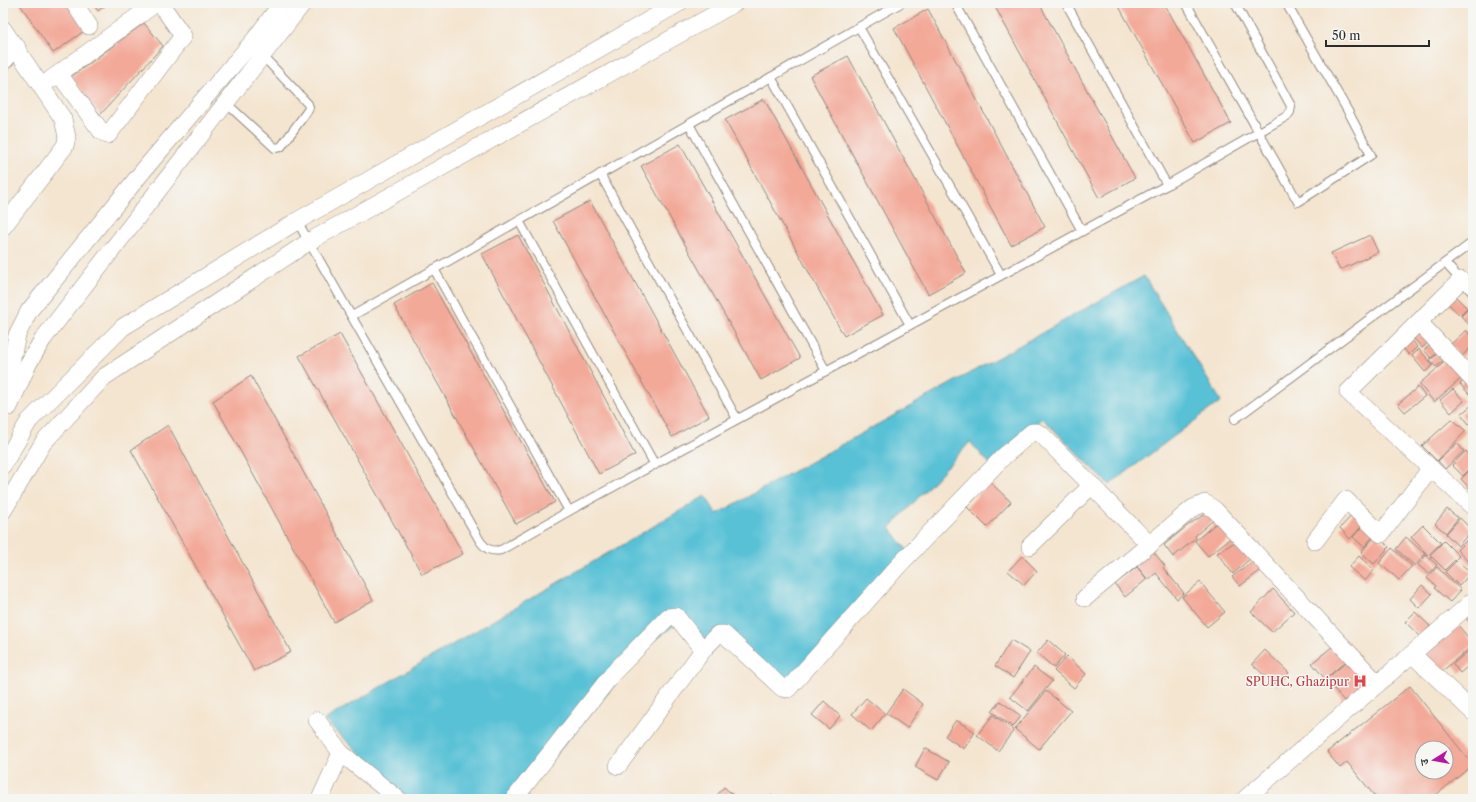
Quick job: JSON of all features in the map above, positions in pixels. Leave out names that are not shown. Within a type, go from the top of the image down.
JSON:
[{"type":"street","points":[[74,3],[89,26]]},
{"type":"street","points":[[42,86],[156,3]]},
{"type":"street","points":[[59,74],[101,131],[108,134],[183,36],[160,3]]},
{"type":"street","points":[[5,404],[43,339],[226,103],[282,3]]},
{"type":"street","points":[[5,404],[17,335],[29,311],[147,166],[256,49],[303,3]]},
{"type":"street","points":[[3,465],[28,421],[123,327],[297,221],[679,3]]},
{"type":"street","points":[[3,511],[43,443],[104,377],[310,241],[735,3]]},
{"type":"street","points":[[3,29],[63,119],[67,137],[65,146],[3,227]]},
{"type":"street","points":[[3,62],[16,47]]},
{"type":"street","points":[[1461,280],[1348,392],[1473,508]]},
{"type":"street","points":[[1419,322],[1473,380]]},
{"type":"street","points":[[5,404],[28,421],[43,443]]},
{"type":"street","points":[[618,766],[703,650],[718,634],[724,634],[782,688],[788,689],[900,564],[1004,456],[1032,432],[1037,432],[1042,435],[1150,545]]},
{"type":"street","points":[[1314,541],[1346,500],[1381,534],[1431,468]]},
{"type":"street","points":[[1030,546],[1092,485]]},
{"type":"street","points":[[1085,598],[1193,508],[1205,503],[1215,510],[1378,684]]},
{"type":"street","points":[[1245,799],[1473,601]]},
{"type":"street","points":[[514,799],[614,672],[668,617],[676,616],[703,650]]},
{"type":"street","points":[[1412,654],[1473,712]]},
{"type":"street","points":[[317,720],[341,753],[398,799]]},
{"type":"street","points":[[320,799],[341,753]]},
{"type":"lane","points":[[352,316],[901,3]]},
{"type":"lane","points":[[955,3],[1082,231]]},
{"type":"lane","points":[[1066,3],[1167,185]]},
{"type":"lane","points":[[1186,3],[1298,202],[1371,155],[1349,113],[1286,3]]},
{"type":"lane","points":[[297,221],[310,241],[485,548],[494,551],[501,550],[569,511],[1167,185],[1286,116],[1290,112],[1291,106],[1235,3]]},
{"type":"lane","points":[[859,27],[1001,275]]},
{"type":"lane","points":[[226,103],[275,148],[281,147],[309,107],[308,104],[256,49]]},
{"type":"lane","points":[[771,77],[910,325]]},
{"type":"lane","points":[[689,124],[826,371]]},
{"type":"lane","points":[[600,174],[737,419]]},
{"type":"lane","points":[[519,221],[655,464]]},
{"type":"lane","points":[[1235,419],[1473,242]]},
{"type":"lane","points":[[1445,263],[1473,292]]},
{"type":"lane","points":[[434,269],[569,511]]},
{"type":"water","points":[[1144,276],[1221,401],[1109,485],[1042,418],[990,464],[970,442],[890,528],[908,551],[786,697],[715,629],[699,651],[676,624],[650,643],[518,799],[410,799],[324,720],[705,496],[717,514]]},
{"type":"building","points":[[19,3],[69,3],[87,29],[53,53]]},
{"type":"building","points":[[92,3],[109,3],[98,11]]},
{"type":"building","points":[[993,3],[1039,3],[1135,178],[1099,198]]},
{"type":"building","points":[[1117,3],[1164,3],[1231,123],[1195,143]]},
{"type":"building","points":[[928,9],[1045,227],[1011,245],[894,28]]},
{"type":"building","points":[[144,23],[163,46],[100,115],[71,77]]},
{"type":"building","points":[[848,56],[966,273],[928,294],[810,76]]},
{"type":"building","points":[[764,99],[883,315],[844,336],[725,120]]},
{"type":"building","points":[[680,144],[800,358],[761,380],[641,166]]},
{"type":"building","points":[[590,201],[709,416],[672,437],[553,221]]},
{"type":"building","points":[[518,235],[635,455],[599,474],[482,254]]},
{"type":"building","points":[[1370,235],[1378,252],[1340,270],[1331,253]]},
{"type":"building","points":[[432,283],[555,502],[516,524],[394,305]]},
{"type":"building","points":[[1454,295],[1467,308],[1460,315],[1446,302]]},
{"type":"building","points":[[1473,304],[1473,329],[1461,316]]},
{"type":"building","points":[[1419,326],[1431,340],[1422,348],[1410,334]]},
{"type":"building","points":[[1466,330],[1473,338],[1473,345],[1461,357],[1450,345]]},
{"type":"building","points":[[340,334],[463,554],[422,574],[299,356]]},
{"type":"building","points":[[1409,335],[1417,347],[1409,355],[1399,343]]},
{"type":"building","points":[[1431,344],[1438,352],[1431,358],[1424,350]]},
{"type":"building","points":[[1419,349],[1433,365],[1425,372],[1412,356]]},
{"type":"building","points":[[1441,351],[1446,358],[1436,367],[1430,360]]},
{"type":"building","points":[[1448,359],[1463,377],[1434,402],[1419,384]]},
{"type":"building","points":[[251,376],[373,600],[334,622],[213,401]]},
{"type":"building","points":[[1467,378],[1473,385],[1473,393],[1470,395],[1460,384]]},
{"type":"building","points":[[1418,387],[1425,396],[1405,412],[1398,404]]},
{"type":"building","points":[[1453,389],[1464,401],[1451,413],[1440,400]]},
{"type":"building","points":[[1473,404],[1473,420],[1469,424],[1461,414]]},
{"type":"building","points":[[1452,419],[1466,431],[1437,461],[1422,446]]},
{"type":"building","points":[[168,425],[291,652],[254,671],[131,450]]},
{"type":"building","points":[[1457,443],[1464,451],[1445,469],[1438,461]]},
{"type":"building","points":[[1466,451],[1473,459],[1473,466],[1463,476],[1452,465]]},
{"type":"building","points":[[1473,467],[1473,492],[1461,479]]},
{"type":"building","points":[[990,482],[1011,502],[987,527],[967,507]]},
{"type":"building","points":[[1447,509],[1458,518],[1446,533],[1435,524]]},
{"type":"building","points":[[1211,510],[1218,516],[1195,536],[1196,538],[1173,557],[1164,545],[1187,526]]},
{"type":"building","points":[[1354,513],[1364,524],[1350,539],[1340,528]]},
{"type":"building","points":[[1460,518],[1472,530],[1458,546],[1446,534]]},
{"type":"building","points":[[1220,520],[1233,536],[1208,556],[1195,541]]},
{"type":"building","points":[[1364,524],[1375,534],[1364,547],[1353,537]]},
{"type":"building","points":[[1423,525],[1441,543],[1428,555],[1411,537]]},
{"type":"building","points":[[1473,534],[1473,564],[1472,566],[1457,550]]},
{"type":"building","points":[[1376,535],[1389,547],[1374,564],[1361,552]]},
{"type":"building","points":[[1406,537],[1425,554],[1415,566],[1396,549]]},
{"type":"building","points":[[1444,541],[1459,556],[1445,570],[1430,555]]},
{"type":"building","points":[[1235,542],[1252,557],[1233,574],[1217,553]]},
{"type":"building","points":[[1392,548],[1412,566],[1399,580],[1379,563]]},
{"type":"building","points":[[1152,550],[1165,566],[1163,568],[1184,593],[1177,599],[1156,573],[1148,580],[1135,564]]},
{"type":"building","points":[[1426,555],[1437,565],[1429,574],[1418,565]]},
{"type":"building","points":[[1022,556],[1037,571],[1024,585],[1008,571]]},
{"type":"building","points":[[1359,556],[1374,570],[1365,581],[1349,567]]},
{"type":"building","points":[[1258,558],[1265,567],[1240,586],[1232,577]]},
{"type":"building","points":[[1457,560],[1471,573],[1459,586],[1445,572]]},
{"type":"building","points":[[1137,567],[1147,579],[1125,597],[1115,584]]},
{"type":"building","points":[[1437,567],[1461,590],[1450,602],[1434,588],[1436,586],[1427,578]]},
{"type":"building","points":[[1200,582],[1225,612],[1207,627],[1182,597]]},
{"type":"building","points":[[1422,585],[1432,594],[1419,608],[1410,599]]},
{"type":"building","points":[[1273,589],[1294,612],[1272,632],[1251,612]]},
{"type":"building","points":[[1473,610],[1473,625],[1463,616]]},
{"type":"building","points":[[1415,612],[1430,626],[1421,637],[1405,622]]},
{"type":"building","points":[[1456,623],[1473,643],[1473,645],[1440,673],[1422,652]]},
{"type":"building","points":[[1011,640],[1030,652],[1013,678],[995,666]]},
{"type":"building","points":[[1048,640],[1065,655],[1054,668],[1037,653]]},
{"type":"building","points":[[1333,646],[1346,661],[1325,679],[1312,663]]},
{"type":"building","points":[[1473,647],[1473,662],[1460,673],[1453,664]]},
{"type":"building","points":[[1265,650],[1289,673],[1276,686],[1252,664]]},
{"type":"building","points":[[1067,656],[1086,674],[1074,688],[1054,671]]},
{"type":"building","points":[[1349,660],[1367,683],[1344,701],[1326,679]]},
{"type":"building","points":[[1034,667],[1052,681],[1028,711],[1010,697]]},
{"type":"building","points":[[1410,686],[1453,740],[1414,740],[1414,780],[1454,780],[1454,741],[1473,765],[1431,799],[1377,799],[1347,762],[1340,768],[1327,752]]},
{"type":"building","points":[[903,689],[923,704],[907,728],[886,713]]},
{"type":"building","points":[[1046,691],[1071,711],[1039,749],[1015,729]]},
{"type":"building","points":[[866,698],[885,714],[871,731],[852,714]]},
{"type":"building","points":[[824,701],[840,716],[829,729],[812,715]]},
{"type":"building","points":[[1000,701],[1021,716],[1013,727],[992,712]]},
{"type":"building","points":[[993,715],[1014,730],[998,751],[977,735]]},
{"type":"building","points":[[956,720],[975,732],[964,749],[945,736]]},
{"type":"building","points":[[925,748],[949,762],[938,780],[915,767]]},
{"type":"building","points":[[724,787],[738,799],[722,799],[717,795]]},
{"type":"building","points":[[773,794],[778,799],[768,799]]},
{"type":"place","name":"SPUHC, Ghazipur","points":[[1360,681]]}]
